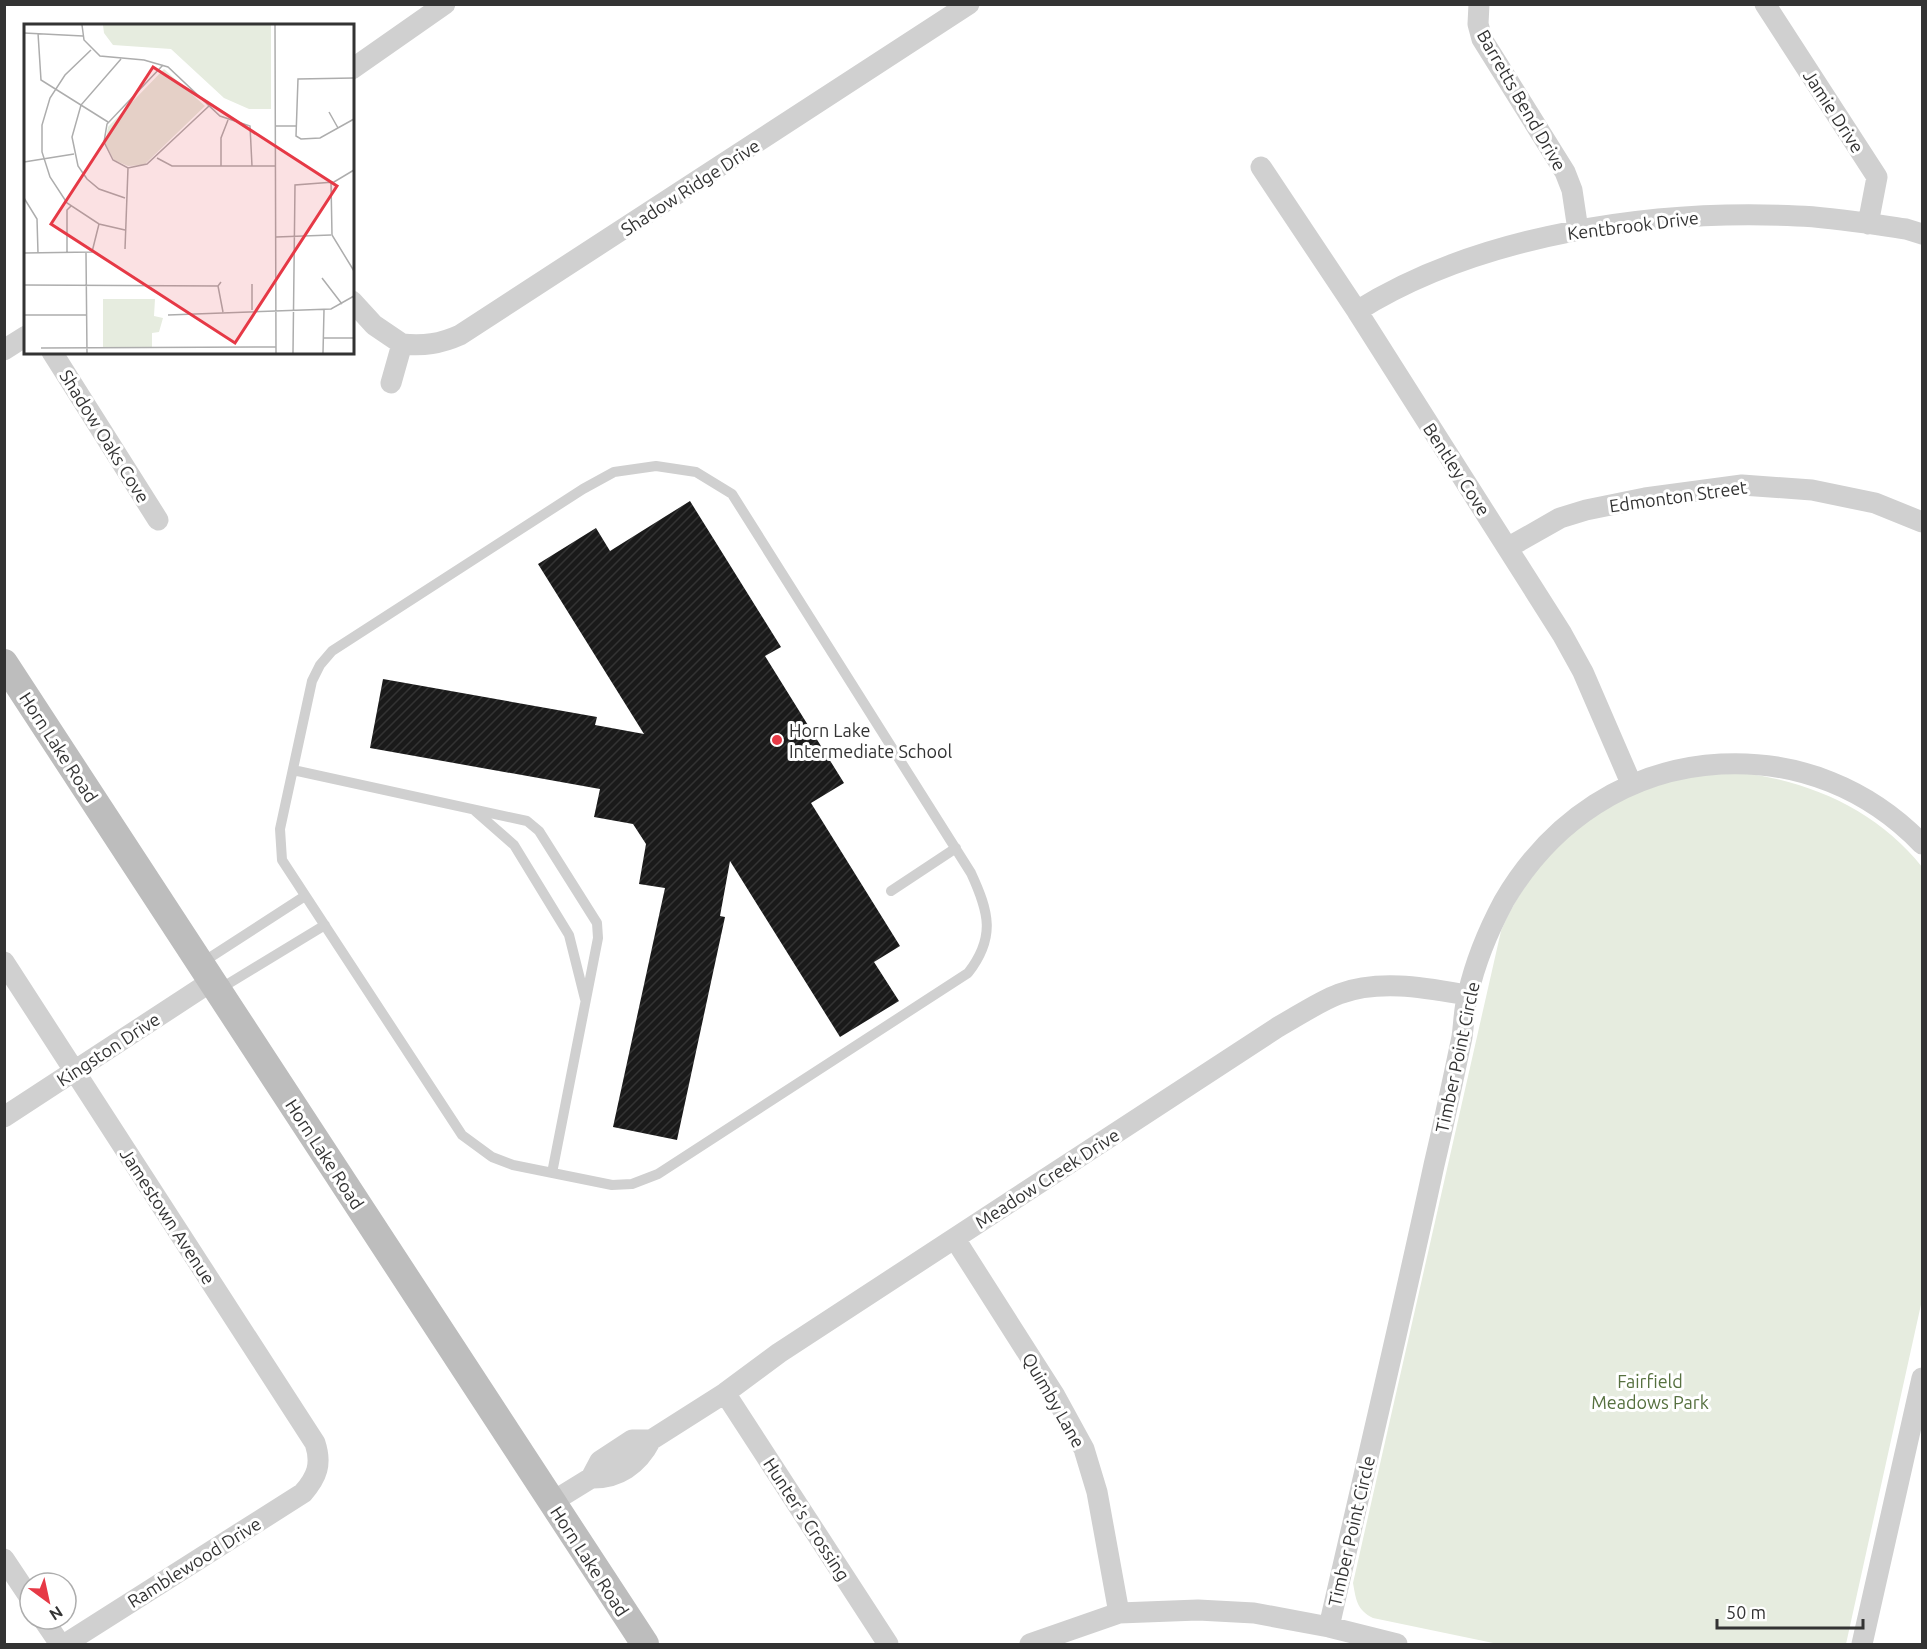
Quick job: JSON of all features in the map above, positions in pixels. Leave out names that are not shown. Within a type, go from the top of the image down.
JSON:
[{"type":"main road","name":"Horn Lake Road","points":[[4,663],[645,1644]]},
{"type":"street","points":[[354,68],[445,4]]},
{"type":"street","name":"Shadow Ridge Drive","points":[[402,344],[424,346],[443,343],[460,335],[969,4]]},
{"type":"street","name":"Barretts Bend Drive","points":[[1479,4],[1478,24],[1482,39],[1566,172],[1572,190],[1578,230]]},
{"type":"street","name":"Jamie Drive","points":[[1765,4],[1877,177],[1868,224]]},
{"type":"street","name":"Bentley Cove","points":[[1261,167],[1509,547],[1583,672],[1631,783]]},
{"type":"street","name":"Kentbrook Drive","points":[[1357,311],[1402,286],[1471,259],[1578,230],[1665,217],[1797,216],[1868,224],[1923,234]]},
{"type":"street","points":[[354,303],[374,325],[402,344],[391,383]]},
{"type":"street","points":[[4,350],[24,337]]},
{"type":"street","name":"Shadow Oaks Cove","points":[[53,354],[158,520]]},
{"type":"street","name":"Edmonton Street","points":[[1509,547],[1560,518],[1586,510],[1645,498],[1742,485],[1812,490],[1833,494],[1875,503],[1923,522]]},
{"type":"street","name":"Timber Point Circle","points":[[1329,1627],[1435,1160],[1462,1035],[1467,995],[1495,921],[1532,861],[1547,844],[1584,812],[1631,783],[1702,765],[1739,763],[1796,770],[1823,778],[1870,800],[1903,824],[1923,844]]},
{"type":"street","name":"Jamestown Avenue","points":[[4,962],[315,1443],[319,1455],[317,1473]]},
{"type":"street","name":"Kingston Drive","points":[[4,1117],[210,978]]},
{"type":"street","name":"Meadow Creek Drive","points":[[552,1502],[591,1478],[600,1461],[632,1440],[651,1440],[725,1393],[779,1353],[1278,1027],[1340,994],[1390,986],[1422,987],[1467,995]]},
{"type":"street","name":"Quimby Lane","points":[[955,1239],[1055,1396],[1084,1449],[1097,1492],[1119,1613]]},
{"type":"street","points":[[1862,1644],[1923,1378]]},
{"type":"street","name":"Hunter's Crossing","points":[[725,1393],[888,1644]]},
{"type":"street","name":"Ramblewood Drive","points":[[65,1644],[303,1493],[317,1473]]},
{"type":"street","points":[[4,1559],[18,1580]]},
{"type":"street","points":[[1030,1644],[1119,1613],[1209,1610],[1254,1613],[1329,1627],[1397,1644]]},
{"type":"street","points":[[51,1631],[60,1644]]},
{"type":"lane","points":[[639,467],[676,468],[696,472],[732,494],[956,848],[971,873],[988,916],[988,932],[983,947],[968,973],[658,1174],[632,1184],[612,1185],[513,1165],[492,1157],[462,1135],[282,860],[279,844],[312,681],[320,665],[332,651],[583,489],[614,472],[639,467]]},
{"type":"lane","points":[[293,770],[527,821],[539,831],[597,923],[598,938],[552,1173]]},
{"type":"lane","points":[[472,809],[513,845],[569,934],[586,1002]]},
{"type":"lane","points":[[891,891],[956,848]]},
{"type":"lane","points":[[210,978],[305,896]]},
{"type":"lane","points":[[210,978],[325,925]]},
{"type":"green space","name":"Fairfield Meadows Park","points":[[1742,773],[1793,783],[1842,802],[1885,830],[1905,847],[1922,867],[1922,1300],[1846,1644],[1498,1644],[1373,1618],[1358,1604],[1353,1583],[1501,931],[1515,902],[1553,851],[1602,810],[1660,783],[1692,776]]},
{"type":"building","points":[[690,501],[781,647],[765,656],[844,783],[811,803],[900,946],[874,962],[899,1001],[840,1037],[730,861],[720,916],[725,917],[677,1140],[613,1127],[665,888],[639,884],[646,844],[633,824],[594,817],[600,789],[370,748],[383,679],[597,717],[595,725],[644,734],[538,564],[596,528],[610,551]]},
{"type":"place","name":"Horn Lake Intermediate School","points":[[777,740]]}]
